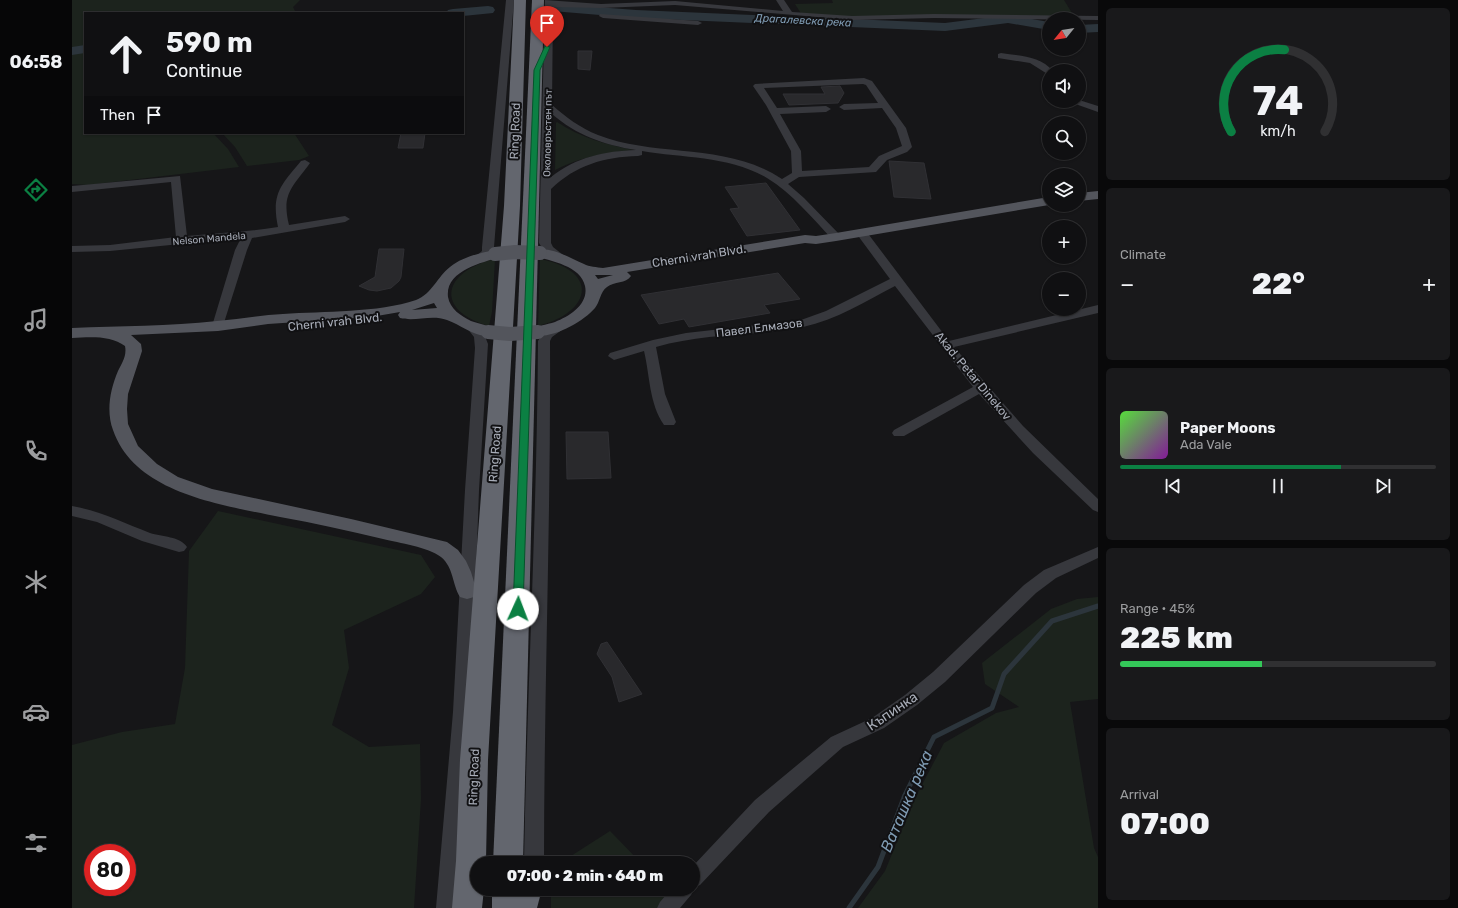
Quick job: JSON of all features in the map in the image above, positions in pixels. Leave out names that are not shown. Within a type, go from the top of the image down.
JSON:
[{"type":"highway","name":"Ring Road","points":[[508,856],[527,69],[519,17],[520,0]]},
{"type":"highway","name":"Ring Road","points":[[467,908],[471,862],[474,760],[512,206],[527,69],[545,1]]},
{"type":"highway","points":[[519,17],[507,42],[527,69],[547,47]]},
{"type":"highway","points":[[462,712],[474,760]]},
{"type":"highway","points":[[507,908],[508,896]]},
{"type":"highway","points":[[522,908],[525,896]]},
{"type":"main road","points":[[1086,196],[1098,195]]},
{"type":"main road","name":"Cherni vrah Blvd.","points":[[218,326],[238,322],[320,317],[421,303],[431,298],[454,270],[466,263],[488,255],[515,252],[540,253],[561,258],[582,269],[603,272],[736,249],[804,239],[816,240],[862,233],[1042,202]]},
{"type":"main road","name":"Cherni vrah Blvd.","points":[[595,291],[602,283],[617,277],[809,244],[816,240]]},
{"type":"main road","points":[[440,288],[441,302],[451,316],[481,330],[510,334],[538,332],[560,327],[577,318],[587,310],[593,300],[595,291],[590,277],[582,269]]},
{"type":"main road","name":"Cherni vrah Blvd.","points":[[72,333],[218,326],[238,328],[285,328],[429,312],[451,316]]},
{"type":"main road","points":[[95,332],[124,337],[133,344],[134,352],[118,399],[118,420],[124,436],[135,454],[157,473],[173,482],[204,494],[371,528],[440,547],[449,553],[459,564],[467,592]]},
{"type":"street","points":[[488,255],[487,252],[510,0]]},
{"type":"street","points":[[736,0],[740,10]]},
{"type":"street","points":[[780,0],[789,14]]},
{"type":"street","points":[[545,1],[610,10],[670,3],[702,3],[740,10],[789,14],[882,18],[934,16],[1098,18]]},
{"type":"street","name":"Околовръстен път","points":[[545,1],[548,106],[546,245],[561,258]]},
{"type":"street","points":[[610,10],[603,16],[698,23]]},
{"type":"street","points":[[1001,56],[1038,62],[1042,65]]},
{"type":"street","points":[[782,183],[797,174],[865,172],[874,168],[883,158],[907,147],[901,128],[869,82],[758,86],[796,151],[797,174]]},
{"type":"street","points":[[844,107],[885,105]]},
{"type":"street","points":[[1086,105],[1098,109]]},
{"type":"street","points":[[548,106],[571,126],[596,138],[628,146],[697,154],[732,160],[760,170],[782,183],[836,237]]},
{"type":"street","points":[[774,111],[826,109]]},
{"type":"street","points":[[546,188],[566,170],[595,158],[624,154],[697,154]]},
{"type":"street","points":[[284,228],[279,208],[280,199],[284,190],[305,164]]},
{"type":"street","points":[[72,189],[176,178],[182,239]]},
{"type":"street","name":"Nelson Mandela","points":[[72,249],[140,246],[182,239],[232,234],[248,235],[345,219]]},
{"type":"street","name":"Akad. Petar Dinekov","points":[[862,233],[946,345],[981,388],[1065,478],[1098,507]]},
{"type":"street","points":[[218,326],[241,250],[248,235]]},
{"type":"street","name":"Павел Елмазов","points":[[614,356],[686,337],[803,323],[830,314],[898,280]]},
{"type":"street","points":[[946,345],[1098,309]]},
{"type":"street","points":[[534,856],[535,728],[544,426],[544,341],[547,336],[560,327]]},
{"type":"street","name":"Ring Road","points":[[446,908],[462,712],[467,592],[482,340],[480,333],[481,330]]},
{"type":"street","points":[[649,346],[657,395],[662,410],[669,422]]},
{"type":"street","points":[[899,433],[981,388]]},
{"type":"street","points":[[72,511],[112,520],[141,534],[173,543],[179,547]]},
{"type":"street","name":"Къпинка","points":[[700,872],[762,806],[837,742],[878,723],[911,700],[939,676],[1030,588],[1050,574],[1098,552]]},
{"type":"street","points":[[534,896],[534,908]]},
{"type":"street","points":[[667,908],[678,896]]},
{"type":"shaded area","points":[[72,0],[300,0],[293,7],[296,12],[84,12],[84,134],[214,134],[228,149],[239,167],[88,185],[72,184]]},
{"type":"shaded area","points":[[832,0],[1064,0],[1071,12],[1042,12],[1042,18],[836,16],[802,15],[795,4],[833,3]]},
{"type":"shaded area","points":[[557,122],[566,128],[594,140],[633,150],[593,156],[555,170]]},
{"type":"shaded area","points":[[223,134],[295,134],[309,156],[299,160],[247,166],[235,147]]},
{"type":"shaded area","points":[[495,259],[492,312],[489,326],[471,319],[459,310],[453,301],[452,291],[455,281],[464,272]]},
{"type":"shaded area","points":[[540,259],[559,265],[573,273],[580,282],[582,292],[578,302],[570,311],[556,320],[538,326]]},
{"type":"shaded area","points":[[218,511],[421,555],[435,577],[421,594],[344,630],[349,668],[332,725],[369,747],[420,744],[421,799],[414,908],[72,908],[72,745],[122,732],[175,724],[185,668],[189,551]]},
{"type":"shaded area","points":[[1098,597],[1098,699],[1070,702],[1094,848],[1098,857],[1098,908],[858,908],[885,871],[914,800],[944,743],[996,713],[1019,707],[985,684],[982,663],[1051,609],[1077,599]]},
{"type":"shaded area","points":[[610,831],[634,856],[571,856]]},
{"type":"shaded area","points":[[551,896],[668,896],[657,908],[551,908]]},
{"type":"building","points":[[578,51],[592,51],[590,70],[578,69]]},
{"type":"building","points":[[840,86],[844,93],[838,103],[789,105],[783,94],[825,94],[821,87]]},
{"type":"building","points":[[401,134],[425,134],[423,148],[398,148]]},
{"type":"building","points":[[889,161],[924,163],[931,199],[894,197]]},
{"type":"building","points":[[766,183],[800,230],[747,236],[730,209],[739,208],[725,187]]},
{"type":"building","points":[[379,249],[404,249],[401,277],[399,281],[391,288],[377,291],[369,290],[359,286],[375,277]]},
{"type":"building","points":[[778,273],[800,299],[764,305],[770,313],[689,327],[684,319],[659,324],[641,295]]},
{"type":"building","points":[[566,432],[608,432],[611,478],[567,479]]},
{"type":"building","points":[[607,642],[642,694],[619,702],[612,677],[597,654],[601,644]]},
{"type":"waterway","name":"Драгалевска река","points":[[557,8],[636,14],[945,27],[1008,19],[1042,25]]},
{"type":"waterway","name":"Драгалевска река","points":[[464,12],[488,10]]},
{"type":"waterway","name":"Драгалевска река","points":[[1086,29],[1098,28]]},
{"type":"waterway","name":"Драгалевска река","points":[[72,51],[84,49]]},
{"type":"waterway","name":"Ваташка река","points":[[849,908],[878,867],[905,795],[934,737],[992,708],[1004,674],[1052,621],[1098,606]]},
{"type":"route","points":[[518,609],[537,70],[547,47]]}]
